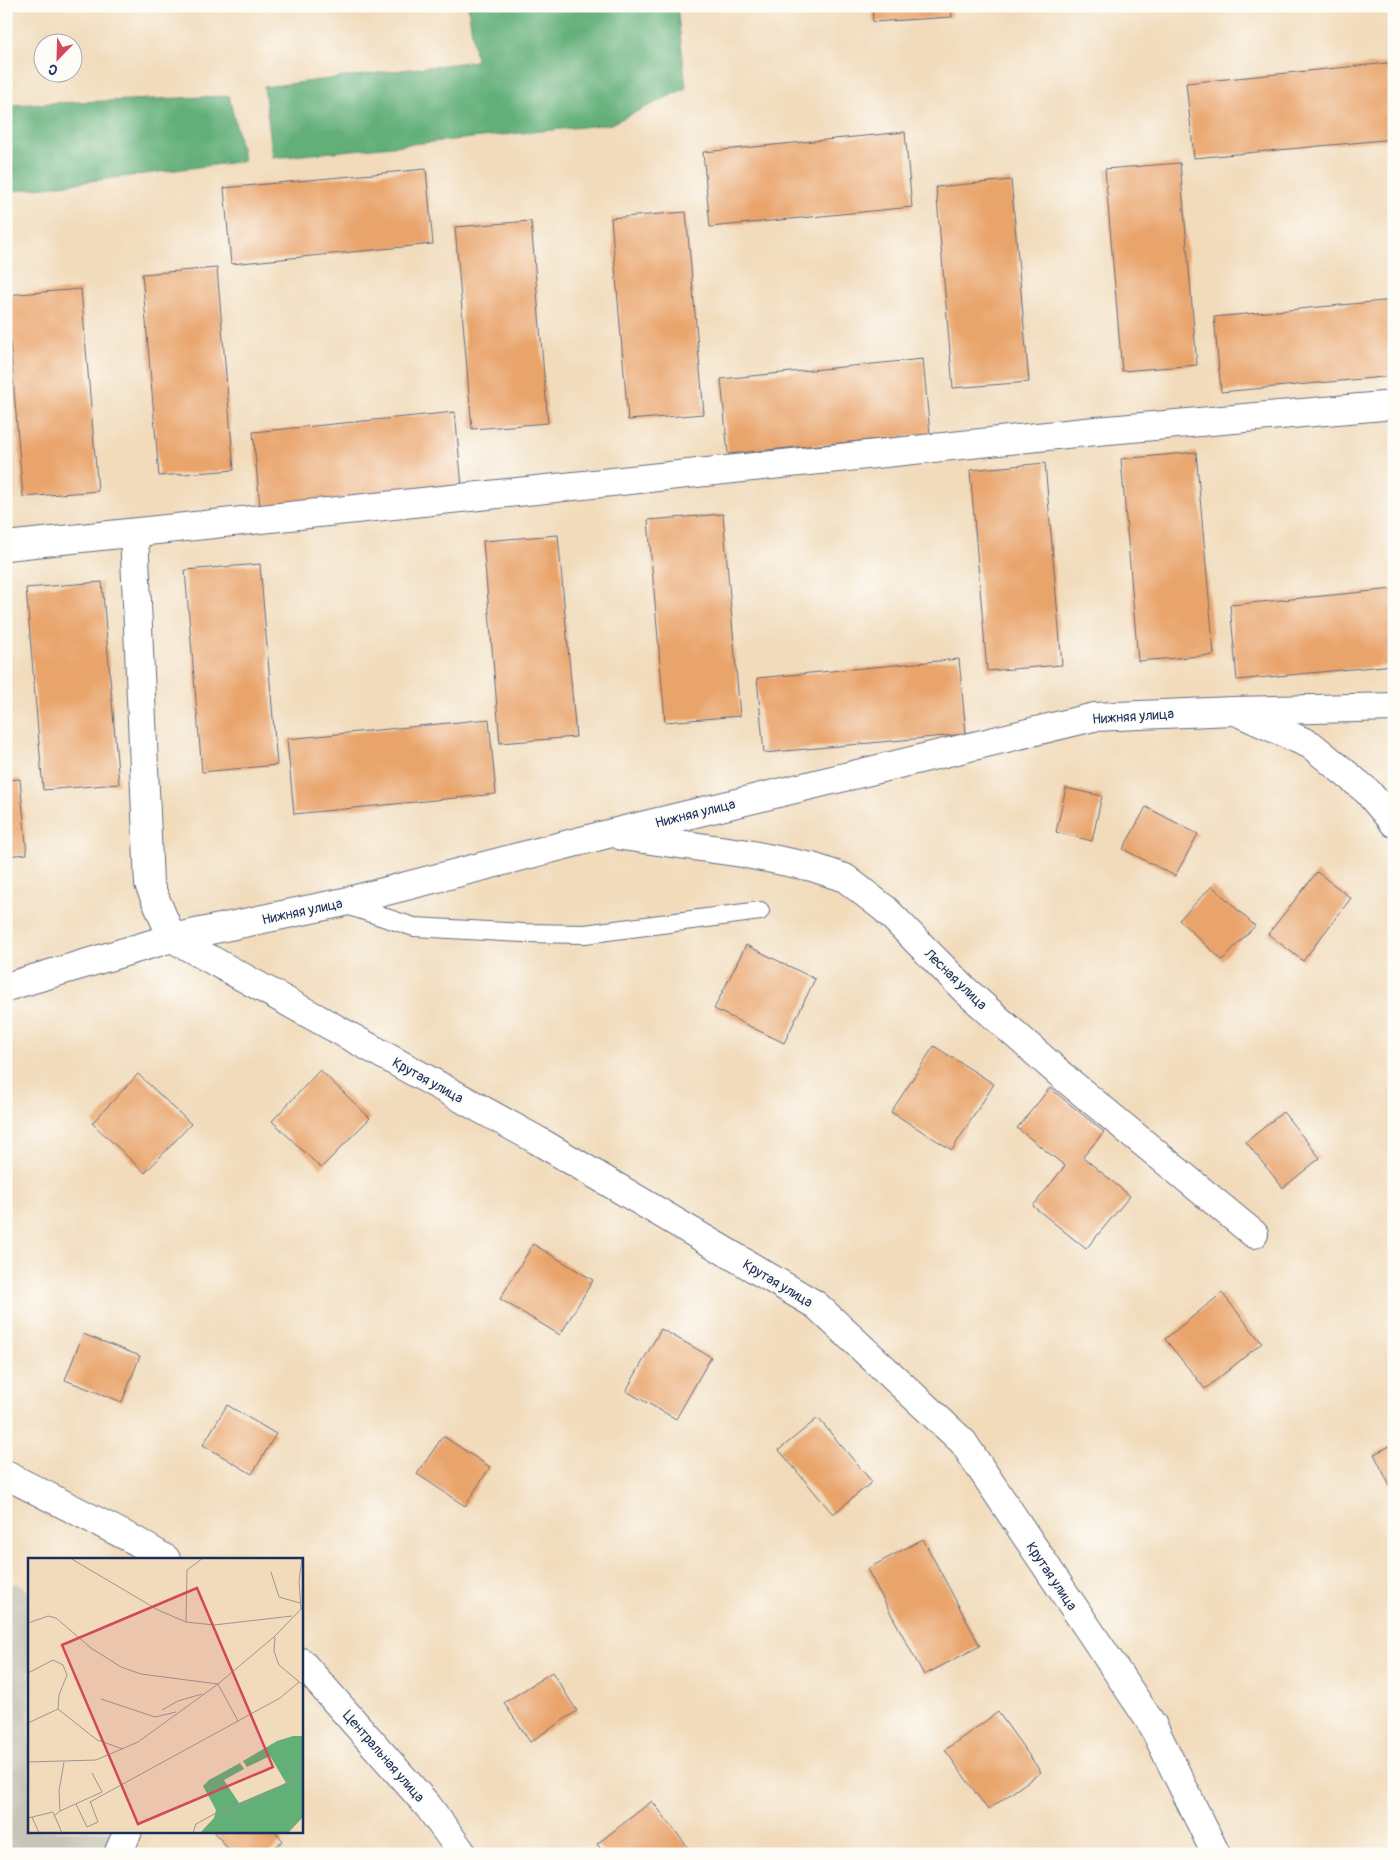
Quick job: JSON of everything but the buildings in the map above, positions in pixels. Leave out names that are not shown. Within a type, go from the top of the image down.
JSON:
[{"type":"street","points":[[6,546],[1085,432],[1394,405]]},
{"type":"street","points":[[134,533],[149,884],[172,938]]},
{"type":"street","name":"Нижняя улица","points":[[6,987],[172,938],[340,904],[608,834],[1094,717],[1394,707]]},
{"type":"street","points":[[1233,711],[1311,745],[1367,791],[1394,824]]},
{"type":"street","name":"Лесная улица","points":[[608,834],[742,853],[812,866],[845,878],[885,909],[965,990],[1067,1080],[1254,1234]]},
{"type":"street","name":"Крутая улица","points":[[172,938],[537,1140],[816,1305],[963,1442],[1152,1724],[1216,1854]]},
{"type":"street","points":[[6,1475],[136,1541],[164,1558]]},
{"type":"street","name":"Центральная улица","points":[[302,1663],[428,1806],[463,1854]]},
{"type":"street","points":[[118,1854],[128,1832]]},
{"type":"lane","points":[[340,904],[414,927],[523,933],[584,934],[760,911]]},
{"type":"shaded area","points":[[6,1581],[21,1585],[28,1592],[28,1832],[115,1832],[105,1854],[6,1854]]},
{"type":"green space","points":[[468,6],[677,6],[686,88],[611,124],[273,158],[264,87],[476,61]]},
{"type":"green space","points":[[229,96],[244,161],[6,192],[6,105]]}]
